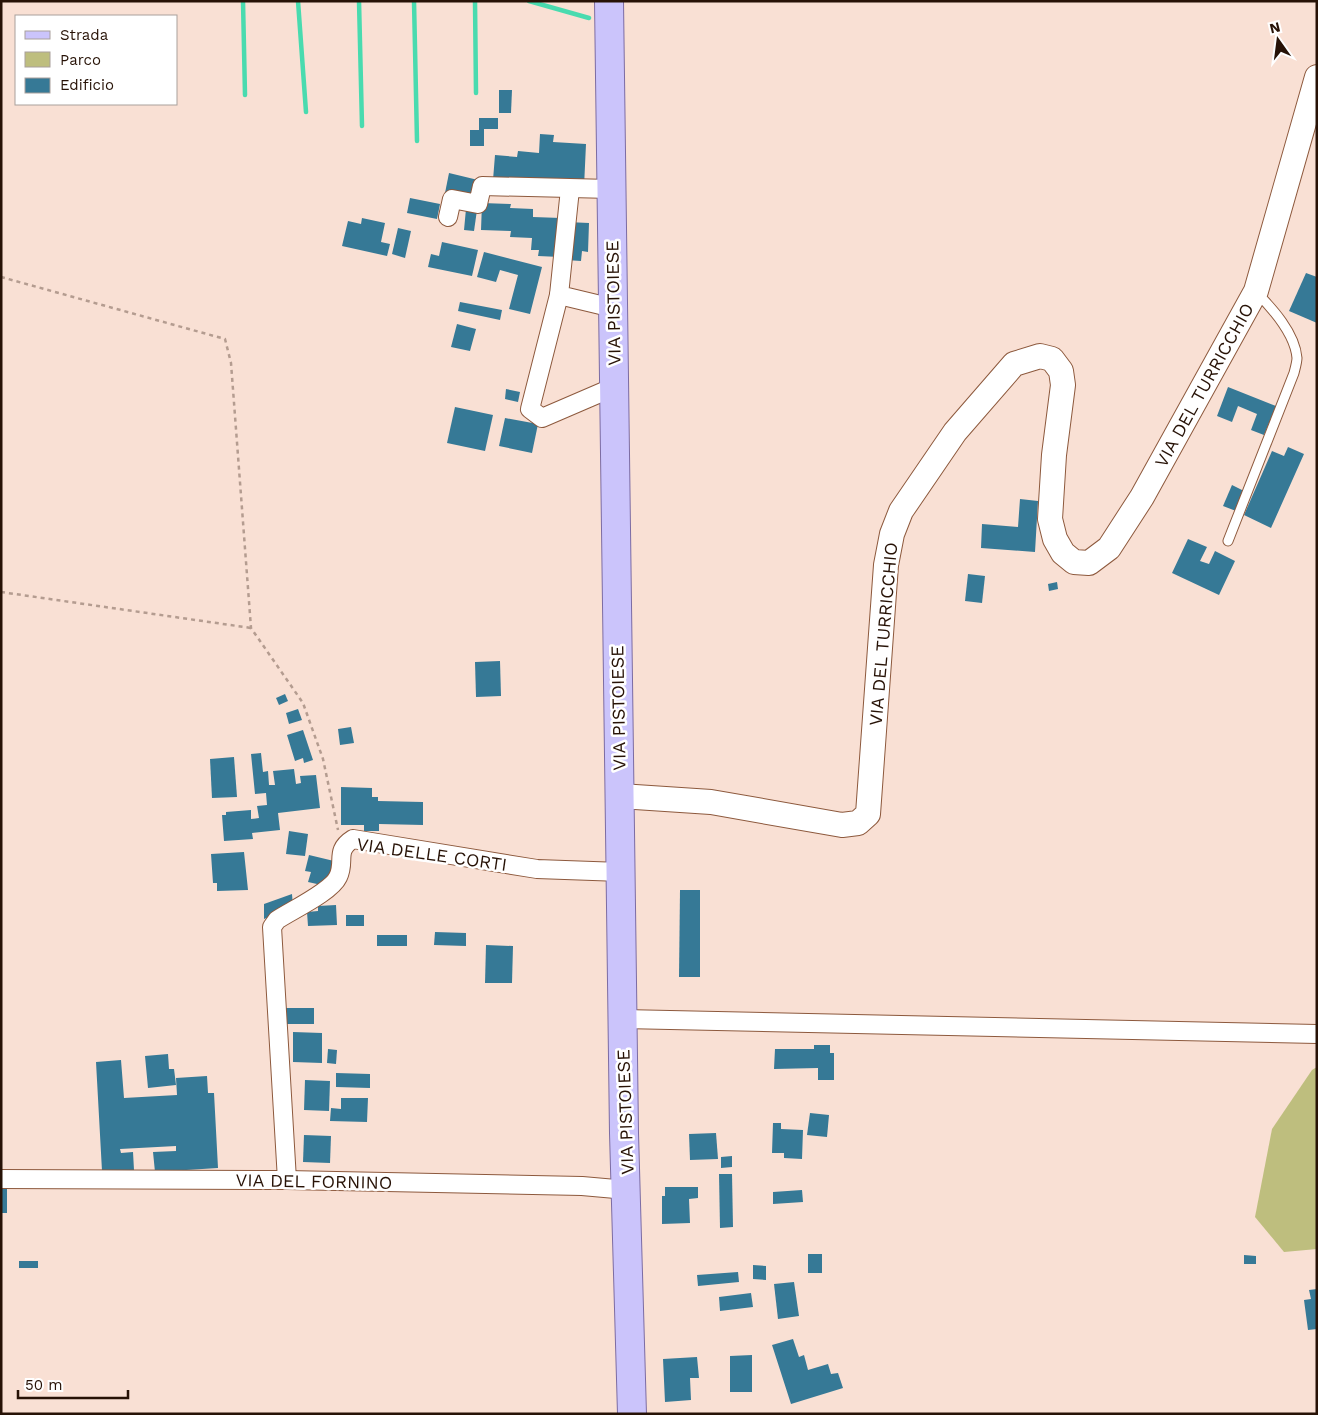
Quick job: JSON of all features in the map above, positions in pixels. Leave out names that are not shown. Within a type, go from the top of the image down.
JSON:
[{"type":"main road","name":"VIA PISTOIESE","points":[[609,1],[623,1018],[632,1414]]},
{"type":"street","name":"VIA DEL TURRICCHIO","points":[[620,796],[711,802],[842,825],[858,822],[868,814],[871,795],[886,565],[892,534],[901,510],[955,432],[1014,364],[1040,356],[1052,359],[1061,371],[1062,385],[1054,455],[1050,519],[1055,539],[1063,553],[1074,562],[1089,563],[1109,548],[1142,497],[1256,292],[1317,77]]},
{"type":"street","points":[[448,217],[452,199],[478,204],[482,186],[611,189]]},
{"type":"street","points":[[570,189],[559,295],[530,409],[542,418],[614,387]]},
{"type":"street","points":[[559,295],[613,308]]},
{"type":"street","name":"VIA DELLE CORTI","points":[[287,1180],[272,927],[277,920],[329,887],[339,876],[342,849],[353,839],[537,869],[621,872]]},
{"type":"street","points":[[623,1018],[1317,1034]]},
{"type":"street","name":"VIA DEL FORNINO","points":[[1,1179],[287,1180],[582,1186],[627,1190]]},
{"type":"lane","points":[[1228,541],[1294,373],[1297,358],[1290,338],[1277,312],[1256,292]]},
{"type":"path","points":[[1,277],[225,339],[231,363],[251,628],[303,703],[323,759],[342,849]]},
{"type":"path","points":[[1,592],[251,628]]},
{"type":"green space","points":[[1317,1067],[1317,1249],[1284,1252],[1255,1217],[1272,1129],[1312,1070]]},
{"type":"building","points":[[499,90],[512,90],[511,113],[499,113]]},
{"type":"building","points":[[479,118],[498,118],[498,129],[484,129],[484,146],[470,146],[470,130],[479,130]]},
{"type":"building","points":[[540,134],[554,135],[553,142],[586,144],[584,187],[493,180],[495,155],[517,157],[518,151],[539,153]]},
{"type":"building","points":[[449,173],[478,180],[473,200],[445,193]]},
{"type":"building","points":[[410,198],[440,204],[437,219],[407,213]]},
{"type":"building","points":[[482,203],[511,204],[510,208],[533,209],[533,217],[561,218],[560,257],[538,256],[539,250],[531,250],[532,238],[510,237],[511,231],[481,230]]},
{"type":"building","points":[[466,209],[477,210],[474,231],[464,230]]},
{"type":"building","points":[[362,218],[385,223],[381,242],[390,244],[387,256],[342,246],[348,221],[361,224]]},
{"type":"building","points":[[567,222],[589,223],[588,252],[582,251],[581,261],[566,260]]},
{"type":"building","points":[[398,228],[411,231],[405,258],[392,254]]},
{"type":"building","points":[[442,242],[478,250],[472,276],[428,267],[431,254],[439,256]]},
{"type":"building","points":[[484,252],[542,267],[530,314],[509,309],[518,275],[500,270],[496,282],[477,277]]},
{"type":"building","points":[[1306,273],[1317,277],[1317,323],[1289,311]]},
{"type":"building","points":[[460,302],[502,310],[500,320],[458,311]]},
{"type":"building","points":[[457,324],[476,329],[470,351],[451,347]]},
{"type":"building","points":[[1228,387],[1276,406],[1264,435],[1251,430],[1257,414],[1238,406],[1232,422],[1217,416]]},
{"type":"building","points":[[506,389],[520,392],[518,402],[505,399]]},
{"type":"building","points":[[455,407],[493,415],[485,451],[447,443]]},
{"type":"building","points":[[505,418],[538,424],[532,453],[499,446]]},
{"type":"building","points":[[1288,447],[1304,454],[1271,528],[1244,515],[1272,451],[1284,456]]},
{"type":"building","points":[[1232,485],[1244,491],[1236,511],[1223,506]]},
{"type":"building","points":[[1020,499],[1038,501],[1035,552],[981,548],[982,524],[1018,527]]},
{"type":"building","points":[[1188,539],[1207,547],[1200,561],[1209,564],[1215,551],[1235,561],[1219,595],[1172,573]]},
{"type":"building","points":[[968,574],[985,576],[982,603],[965,601]]},
{"type":"building","points":[[1057,582],[1058,589],[1049,591],[1048,584]]},
{"type":"building","points":[[500,661],[501,696],[476,697],[475,662]]},
{"type":"building","points":[[285,694],[288,701],[279,705],[276,698]]},
{"type":"building","points":[[298,709],[302,720],[289,724],[286,713]]},
{"type":"building","points":[[351,727],[354,743],[340,745],[338,729]]},
{"type":"building","points":[[303,730],[313,760],[304,763],[303,758],[295,761],[287,735]]},
{"type":"building","points":[[261,753],[263,772],[268,771],[269,785],[275,785],[273,771],[294,769],[296,784],[301,783],[300,776],[316,775],[320,808],[278,813],[280,830],[252,833],[253,839],[224,841],[222,815],[226,815],[226,812],[251,810],[251,819],[259,818],[257,806],[267,805],[266,793],[255,794],[251,754]]},
{"type":"building","points":[[234,757],[237,797],[212,798],[210,759]]},
{"type":"building","points":[[341,787],[372,788],[372,797],[378,797],[378,801],[423,802],[423,825],[379,824],[379,831],[364,831],[364,825],[341,825]]},
{"type":"building","points":[[289,831],[308,834],[305,856],[286,854]]},
{"type":"building","points":[[244,852],[248,890],[217,891],[217,883],[213,883],[211,854]]},
{"type":"building","points":[[309,855],[334,861],[326,886],[308,882],[311,872],[305,871]]},
{"type":"building","points":[[680,890],[700,890],[700,977],[679,977]]},
{"type":"building","points":[[292,894],[293,907],[264,919],[264,904]]},
{"type":"building","points":[[336,905],[337,925],[308,926],[307,912],[318,911],[318,906]]},
{"type":"building","points":[[346,915],[364,915],[364,926],[346,926]]},
{"type":"building","points":[[435,932],[466,933],[466,946],[434,945]]},
{"type":"building","points":[[377,935],[407,935],[407,946],[377,946]]},
{"type":"building","points":[[486,945],[513,946],[512,983],[485,983]]},
{"type":"building","points":[[281,1008],[314,1008],[314,1024],[281,1024]]},
{"type":"building","points":[[293,1032],[322,1033],[322,1063],[293,1062]]},
{"type":"building","points":[[814,1045],[830,1045],[830,1053],[834,1053],[834,1080],[818,1080],[818,1068],[774,1069],[775,1049],[814,1049]]},
{"type":"building","points":[[328,1049],[337,1050],[336,1064],[327,1063]]},
{"type":"building","points":[[168,1054],[169,1069],[174,1069],[176,1085],[148,1088],[145,1056]]},
{"type":"building","points":[[121,1060],[124,1098],[177,1095],[176,1078],[207,1076],[208,1093],[214,1093],[218,1168],[155,1172],[153,1152],[176,1151],[176,1146],[120,1149],[121,1153],[133,1152],[134,1170],[102,1171],[96,1062]]},
{"type":"building","points":[[336,1073],[370,1074],[370,1088],[336,1087]]},
{"type":"building","points":[[305,1080],[330,1081],[329,1111],[304,1110]]},
{"type":"building","points":[[341,1098],[368,1098],[367,1122],[330,1121],[331,1108],[341,1109]]},
{"type":"building","points":[[810,1113],[829,1115],[827,1137],[807,1135]]},
{"type":"building","points":[[773,1123],[781,1123],[781,1129],[803,1130],[802,1159],[784,1158],[784,1153],[772,1153]]},
{"type":"building","points":[[716,1133],[718,1159],[690,1160],[689,1134]]},
{"type":"building","points":[[304,1135],[331,1136],[330,1163],[303,1162]]},
{"type":"building","points":[[732,1156],[732,1167],[721,1168],[721,1157]]},
{"type":"building","points":[[719,1174],[732,1174],[733,1227],[720,1228]]},
{"type":"building","points":[[1,1187],[7,1187],[7,1213],[1,1213]]},
{"type":"building","points":[[665,1187],[698,1187],[698,1198],[689,1199],[690,1223],[662,1224],[662,1196],[665,1196]]},
{"type":"building","points":[[802,1190],[803,1202],[773,1204],[773,1192]]},
{"type":"building","points":[[808,1254],[822,1254],[822,1273],[808,1273]]},
{"type":"building","points":[[1244,1255],[1256,1256],[1256,1264],[1244,1264]]},
{"type":"building","points":[[19,1261],[38,1261],[38,1268],[19,1268]]},
{"type":"building","points":[[753,1265],[766,1266],[766,1280],[753,1279]]},
{"type":"building","points":[[738,1272],[739,1282],[698,1286],[697,1275]]},
{"type":"building","points":[[794,1282],[799,1316],[778,1319],[774,1284]]},
{"type":"building","points":[[1317,1289],[1317,1329],[1308,1330],[1304,1300],[1311,1299],[1309,1290]]},
{"type":"building","points":[[751,1293],[753,1307],[720,1311],[719,1297]]},
{"type":"building","points":[[793,1339],[799,1357],[804,1355],[808,1370],[828,1364],[831,1374],[838,1373],[843,1388],[791,1404],[772,1345]]},
{"type":"building","points":[[752,1355],[752,1392],[730,1392],[730,1356]]},
{"type":"building","points":[[697,1357],[699,1378],[690,1378],[691,1400],[665,1402],[663,1359]]},
{"type":"waterway","points":[[243,1],[245,95]]},
{"type":"waterway","points":[[298,1],[306,112]]},
{"type":"waterway","points":[[359,1],[362,126]]},
{"type":"waterway","points":[[414,1],[417,141]]},
{"type":"waterway","points":[[475,1],[476,93]]},
{"type":"waterway","points":[[529,1],[589,18]]}]
